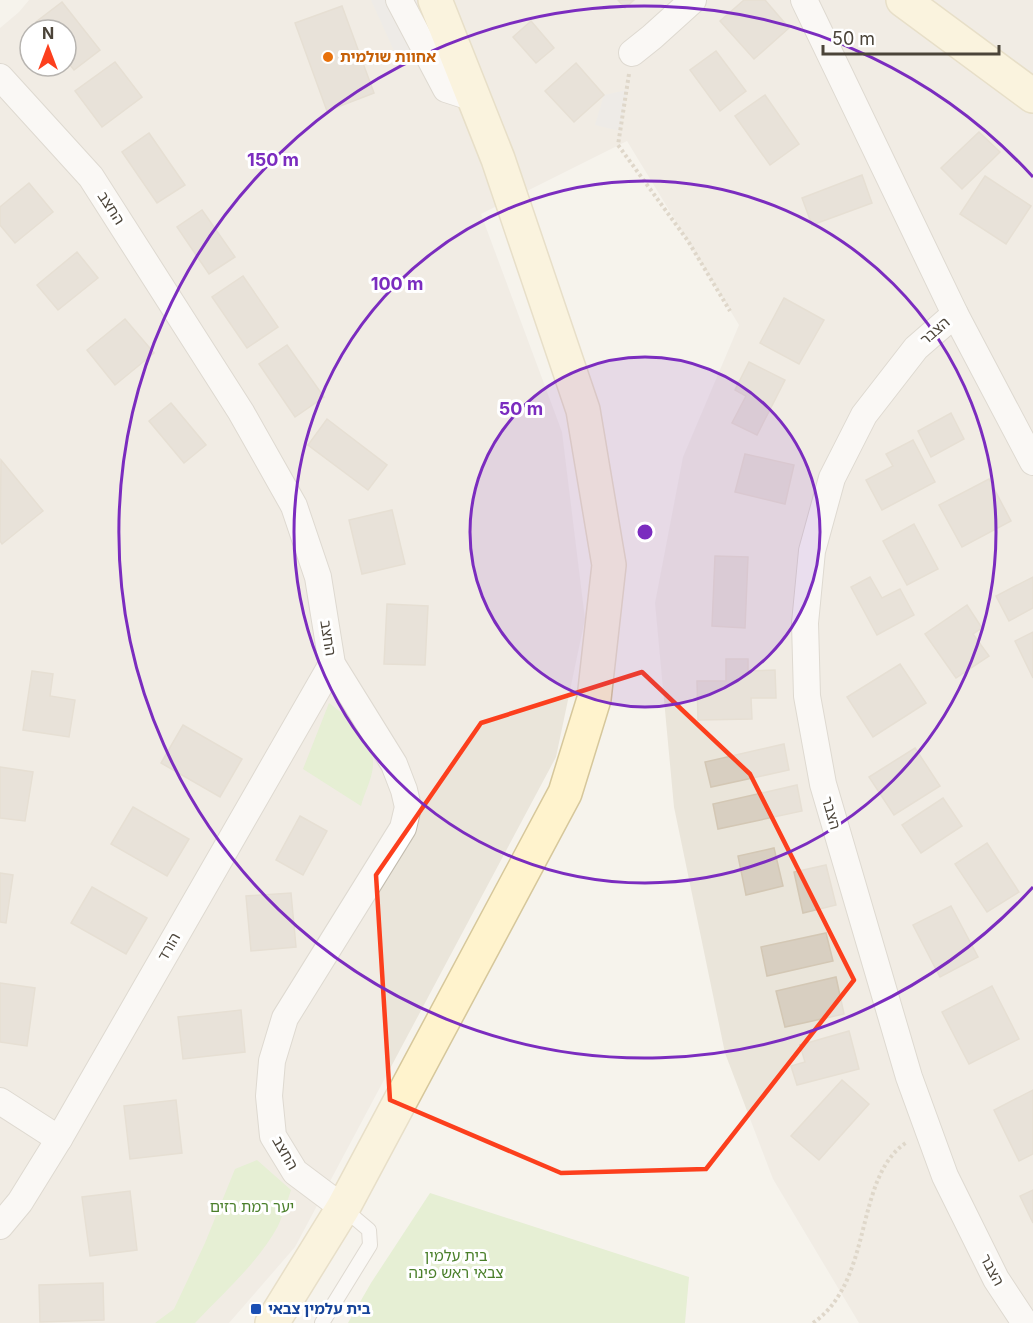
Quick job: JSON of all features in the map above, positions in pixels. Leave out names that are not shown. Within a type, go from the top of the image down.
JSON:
[{"type":"main road","points":[[272,1323],[344,1208],[565,793],[594,699],[609,565],[583,410],[498,159],[435,0]]},
{"type":"main road","points":[[903,0],[1033,96]]},
{"type":"street","points":[[399,0],[446,89],[474,98]]},
{"type":"street","points":[[632,53],[693,0]]},
{"type":"street","name":"הצבר","points":[[804,0],[955,314],[1033,462]]},
{"type":"street","name":"החצב","points":[[0,77],[90,177],[241,412],[294,506],[318,577],[332,664],[394,764],[404,790],[408,807],[403,828],[285,1018],[272,1061],[269,1096],[273,1136],[295,1173],[344,1208]]},
{"type":"street","name":"הצבר","points":[[955,314],[916,348],[864,415],[832,478],[812,550],[804,623],[807,696],[823,784],[909,1077],[945,1176],[996,1279],[1025,1323]]},
{"type":"street","name":"הורד","points":[[0,1226],[20,1202],[59,1139],[332,664]]},
{"type":"street","points":[[0,1101],[59,1139]]},
{"type":"lane","points":[[322,1323],[370,1245],[369,1230],[344,1208]]},
{"type":"path","points":[[632,53],[618,145],[688,241],[730,311]]},
{"type":"path","points":[[813,1323],[835,1303],[848,1280],[879,1178],[889,1160],[899,1148],[929,1132]]},
{"type":"highlighted area","points":[[642,672],[750,774],[854,980],[706,1169],[561,1173],[390,1100],[376,875],[481,723]]},
{"type":"shaded area","points":[[29,0],[1033,0],[1033,1323],[859,1323],[773,1179],[725,1053],[674,807],[655,603],[683,457],[739,325],[627,141],[481,214],[562,432],[585,619],[556,757],[295,1247],[229,1323],[0,1323],[0,28]]},
{"type":"shaded area","points":[[371,0],[426,0],[444,39],[400,64]]},
{"type":"shaded area","points":[[627,90],[620,131],[595,125],[604,95]]},
{"type":"green space","points":[[329,703],[352,722],[370,746],[373,766],[361,806],[303,769]]},
{"type":"green space","name":"יער רמת רזים","points":[[257,1160],[291,1190],[280,1222],[270,1240],[240,1277],[195,1323],[155,1323],[174,1309],[205,1243],[235,1169]]},
{"type":"green space","name":"בית עלמין צבאי ראש פינה","points":[[430,1193],[689,1277],[685,1323],[348,1323],[371,1283]]},
{"type":"building","points":[[618,0],[634,0],[625,8]]},
{"type":"building","points":[[744,0],[765,0],[789,28],[754,59],[720,21]]},
{"type":"building","points":[[62,2],[75,18],[41,18]]},
{"type":"building","points":[[342,6],[374,93],[327,111],[295,23]]},
{"type":"building","points":[[531,21],[554,48],[536,63],[513,37]]},
{"type":"building","points":[[78,22],[100,50],[78,67]]},
{"type":"building","points":[[716,51],[746,91],[720,111],[690,70]]},
{"type":"building","points":[[115,62],[142,97],[102,127],[75,91]]},
{"type":"building","points":[[576,63],[604,95],[574,122],[545,91]]},
{"type":"building","points":[[765,95],[799,144],[770,165],[735,116]]},
{"type":"building","points":[[979,132],[1000,152],[962,189],[941,168]]},
{"type":"building","points":[[149,133],[185,185],[157,203],[122,152]]},
{"type":"building","points":[[862,175],[872,203],[812,225],[802,198]]},
{"type":"building","points":[[985,176],[1031,206],[1006,244],[960,214]]},
{"type":"building","points":[[29,183],[53,212],[15,243],[0,225],[0,207]]},
{"type":"building","points":[[202,210],[235,257],[209,274],[177,227]]},
{"type":"building","points":[[77,252],[98,278],[58,310],[37,285]]},
{"type":"building","points":[[243,276],[278,327],[247,348],[212,297]]},
{"type":"building","points":[[784,298],[824,320],[799,364],[760,343]]},
{"type":"building","points":[[125,319],[154,353],[115,385],[87,350]]},
{"type":"building","points":[[287,345],[324,397],[295,417],[259,364]]},
{"type":"building","points":[[749,362],[785,380],[757,435],[732,423],[746,396],[735,390]]},
{"type":"building","points":[[171,403],[206,445],[184,463],[149,421]]},
{"type":"building","points":[[951,413],[964,439],[931,457],[918,431]]},
{"type":"building","points":[[327,419],[387,465],[368,490],[308,445]]},
{"type":"building","points":[[913,440],[935,482],[882,510],[866,480],[893,466],[886,454]]},
{"type":"building","points":[[745,454],[794,465],[785,504],[735,492]]},
{"type":"building","points":[[1,460],[43,511],[2,544],[0,541]]},
{"type":"building","points":[[989,479],[1011,521],[962,547],[939,505]]},
{"type":"building","points":[[392,510],[405,564],[362,574],[349,520]]},
{"type":"building","points":[[914,524],[938,569],[907,585],[883,541]]},
{"type":"building","points":[[715,556],[748,557],[745,628],[712,626]]},
{"type":"building","points":[[870,577],[882,598],[900,589],[914,615],[877,635],[851,587]]},
{"type":"building","points":[[1033,577],[1033,608],[1009,621],[996,596]]},
{"type":"building","points":[[387,604],[428,606],[425,665],[384,664]]},
{"type":"building","points":[[967,605],[982,628],[973,634],[989,656],[956,678],[925,634]]},
{"type":"building","points":[[1033,632],[1033,678],[1015,641]]},
{"type":"building","points":[[726,659],[748,659],[748,671],[775,670],[776,698],[751,698],[752,719],[698,720],[697,681],[726,681]]},
{"type":"building","points":[[900,664],[926,703],[873,737],[847,697]]},
{"type":"building","points":[[32,671],[53,674],[50,696],[75,700],[69,737],[23,730]]},
{"type":"building","points":[[183,725],[242,759],[220,797],[161,763]]},
{"type":"building","points":[[784,744],[789,770],[711,787],[705,762]]},
{"type":"building","points":[[915,748],[940,786],[894,815],[869,777]]},
{"type":"building","points":[[0,767],[33,772],[25,821],[0,818]]},
{"type":"building","points":[[797,785],[802,811],[718,829],[713,804]]},
{"type":"building","points":[[943,798],[962,826],[921,853],[902,825]]},
{"type":"building","points":[[133,807],[189,839],[167,876],[111,844]]},
{"type":"building","points":[[300,816],[327,831],[303,875],[276,860]]},
{"type":"building","points":[[987,843],[1019,892],[987,912],[955,864]]},
{"type":"building","points":[[774,848],[783,886],[746,895],[738,856]]},
{"type":"building","points":[[826,865],[836,905],[803,913],[794,872]]},
{"type":"building","points":[[0,873],[13,875],[6,923],[0,922]]},
{"type":"building","points":[[92,887],[147,918],[126,954],[71,923]]},
{"type":"building","points":[[291,893],[296,947],[251,951],[246,896]]},
{"type":"building","points":[[951,906],[978,957],[940,977],[913,925]]},
{"type":"building","points":[[826,933],[833,961],[767,976],[761,947]]},
{"type":"building","points":[[836,977],[844,1014],[785,1027],[776,991]]},
{"type":"building","points":[[0,983],[35,988],[27,1046],[0,1042]]},
{"type":"building","points":[[992,986],[1019,1039],[969,1064],[942,1012]]},
{"type":"building","points":[[241,1010],[245,1052],[183,1059],[178,1017]]},
{"type":"building","points":[[849,1031],[859,1069],[797,1085],[791,1066],[805,1062],[800,1045]]},
{"type":"building","points":[[842,1080],[869,1104],[819,1160],[791,1136]]},
{"type":"building","points":[[1033,1090],[1033,1154],[1019,1161],[994,1110]]},
{"type":"building","points":[[176,1100],[182,1153],[130,1159],[124,1106]]},
{"type":"building","points":[[1033,1190],[1033,1223],[1020,1196]]},
{"type":"building","points":[[130,1191],[137,1250],[90,1256],[82,1197]]},
{"type":"building","points":[[103,1283],[104,1320],[40,1322],[39,1285]]},
{"type":"place","name":"אחוות שולמית","points":[[328,57]]},
{"type":"place","name":"בית עלמין צבאי","points":[[256,1309]]}]
